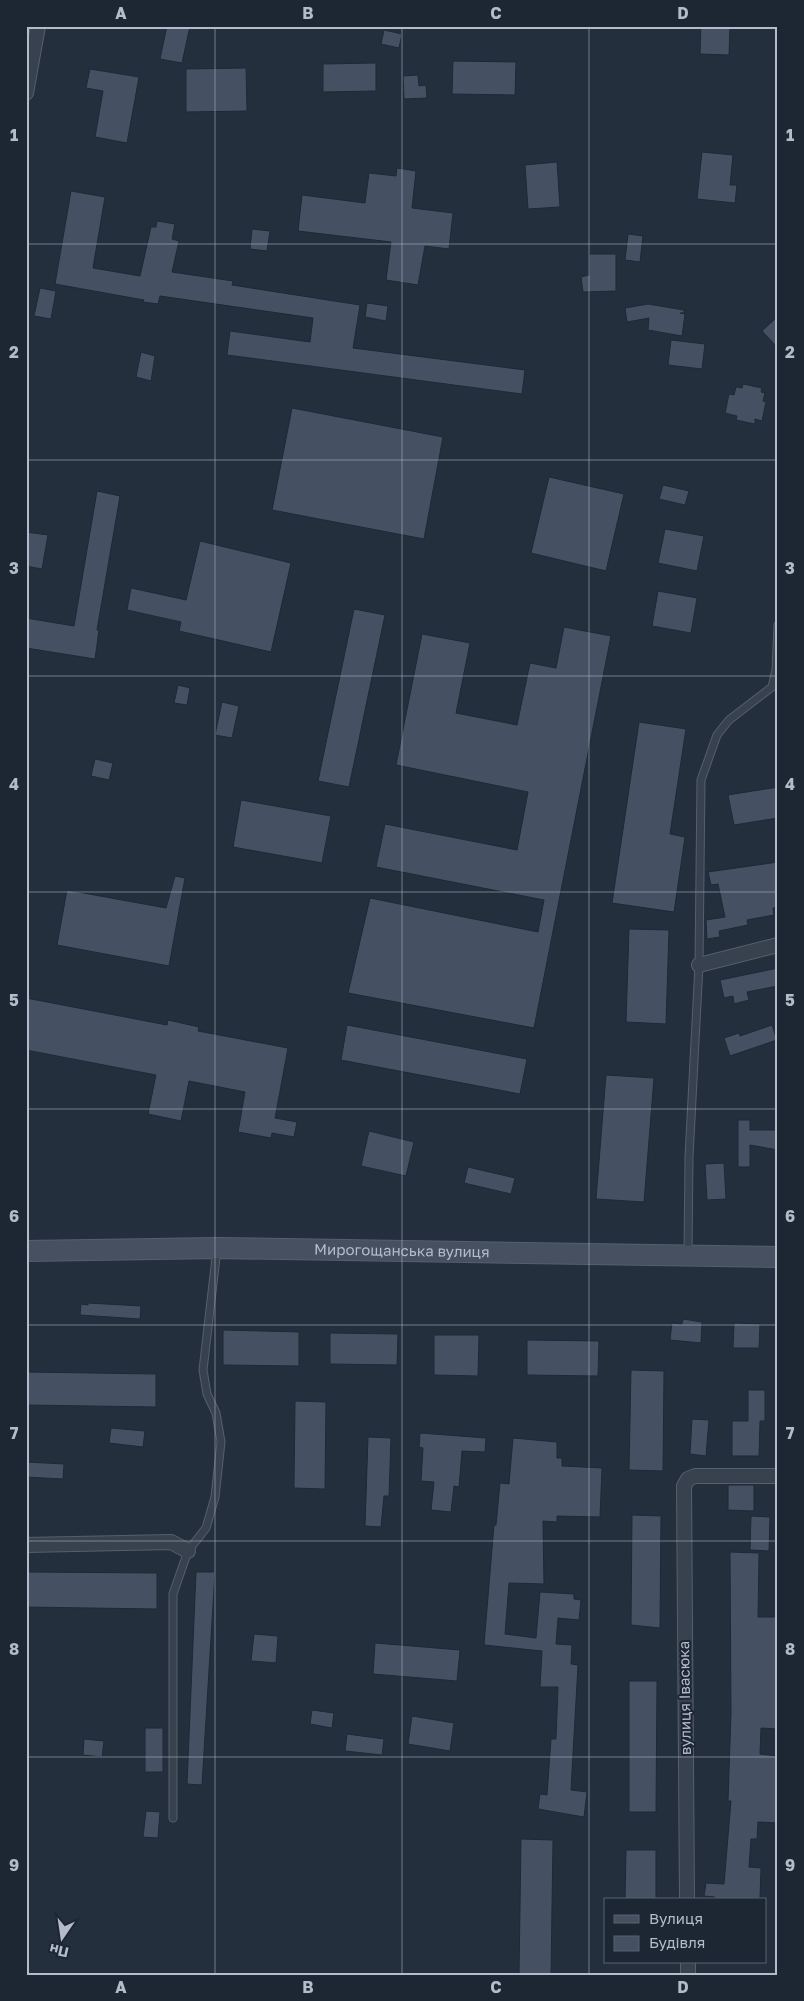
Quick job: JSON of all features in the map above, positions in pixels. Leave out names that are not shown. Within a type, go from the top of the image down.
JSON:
[{"type":"main road","name":"Мирогощанська вулиця","points":[[26,1251],[217,1248],[778,1257]]},
{"type":"street","points":[[26,93],[38,26]]},
{"type":"street","points":[[699,966],[778,945]]},
{"type":"street","name":"вулиця Івасюка","points":[[687,1898],[684,1486],[688,1479],[695,1476],[778,1476]]},
{"type":"street","points":[[26,1545],[170,1542],[188,1551]]},
{"type":"lane","points":[[688,1257],[689,1157],[699,966],[701,780],[717,735],[729,720],[772,687],[776,670],[778,625]]},
{"type":"lane","points":[[173,1818],[173,1594],[188,1551],[206,1528],[215,1497],[221,1442],[216,1413],[207,1394],[203,1370],[217,1248]]},
{"type":"building","points":[[167,26],[190,26],[182,63],[160,59]]},
{"type":"building","points":[[701,26],[730,26],[729,55],[700,54]]},
{"type":"building","points":[[384,30],[402,34],[399,48],[381,44]]},
{"type":"building","points":[[453,61],[516,62],[515,95],[452,94]]},
{"type":"building","points":[[376,63],[376,91],[323,92],[323,64]]},
{"type":"building","points":[[246,68],[247,111],[186,112],[186,69]]},
{"type":"building","points":[[90,69],[139,77],[127,143],[95,137],[103,91],[86,88]]},
{"type":"building","points":[[418,75],[419,86],[426,85],[427,98],[404,99],[403,76]]},
{"type":"building","points":[[702,152],[733,155],[730,185],[737,185],[735,203],[697,199]]},
{"type":"building","points":[[557,162],[560,207],[528,209],[525,165]]},
{"type":"building","points":[[397,168],[416,171],[412,208],[453,213],[449,249],[425,246],[418,285],[386,280],[391,242],[298,231],[302,195],[365,203],[369,173],[396,176]]},
{"type":"building","points":[[71,191],[105,197],[93,268],[140,276],[151,227],[156,227],[157,221],[175,224],[172,239],[179,241],[172,272],[233,281],[232,285],[360,305],[353,348],[525,370],[522,394],[227,355],[230,331],[310,342],[313,318],[160,296],[158,304],[55,284]]},
{"type":"building","points":[[252,229],[270,231],[267,251],[250,249]]},
{"type":"building","points":[[628,234],[643,236],[640,262],[625,260]]},
{"type":"building","points":[[589,254],[616,254],[616,291],[583,292],[581,277],[589,275]]},
{"type":"building","points":[[40,288],[56,291],[51,319],[34,316]]},
{"type":"building","points":[[367,303],[388,306],[386,321],[365,317]]},
{"type":"building","points":[[648,304],[684,310],[684,313],[680,313],[685,314],[682,336],[648,330],[649,318],[627,322],[625,308]]},
{"type":"building","points":[[778,316],[778,348],[762,331]]},
{"type":"building","points":[[671,340],[705,344],[702,369],[668,365]]},
{"type":"building","points":[[141,352],[155,356],[151,381],[136,377]]},
{"type":"building","points":[[743,384],[762,388],[761,392],[765,393],[763,401],[766,402],[762,421],[755,419],[755,424],[736,420],[737,416],[725,413],[729,394],[734,395],[736,387],[742,388]]},
{"type":"building","points":[[292,408],[443,437],[424,539],[272,510]]},
{"type":"building","points":[[549,477],[624,494],[606,571],[531,553]]},
{"type":"building","points":[[663,485],[689,491],[685,505],[659,499]]},
{"type":"building","points":[[97,491],[120,496],[97,630],[99,630],[95,659],[26,648],[26,618],[74,626]]},
{"type":"building","points":[[665,529],[704,536],[697,571],[658,563]]},
{"type":"building","points":[[26,532],[48,535],[42,569],[26,566]]},
{"type":"building","points":[[200,541],[291,563],[271,652],[179,631],[181,622],[127,610],[131,588],[186,600]]},
{"type":"building","points":[[658,591],[697,598],[691,633],[652,626]]},
{"type":"building","points":[[354,609],[385,615],[349,787],[318,781]]},
{"type":"building","points":[[564,627],[611,636],[534,1028],[348,993],[370,898],[538,932],[544,900],[376,867],[385,824],[517,850],[528,792],[396,765],[422,634],[470,643],[456,713],[517,725],[530,663],[556,668]]},
{"type":"building","points":[[178,685],[190,688],[187,705],[174,703]]},
{"type":"building","points":[[222,702],[239,706],[232,738],[215,735]]},
{"type":"building","points":[[639,722],[686,729],[670,834],[685,837],[674,912],[612,903]]},
{"type":"building","points":[[95,759],[113,763],[109,780],[91,776]]},
{"type":"building","points":[[778,787],[778,818],[734,825],[728,795]]},
{"type":"building","points":[[241,800],[331,816],[322,863],[233,847]]},
{"type":"building","points":[[778,862],[778,907],[773,908],[774,915],[747,920],[748,925],[719,931],[720,937],[707,939],[706,920],[725,917],[718,884],[711,885],[708,872]]},
{"type":"building","points":[[175,876],[185,878],[169,966],[57,945],[67,890],[166,908]]},
{"type":"building","points":[[629,929],[669,930],[666,1024],[626,1022]]},
{"type":"building","points":[[778,968],[778,986],[747,992],[749,1000],[734,1004],[733,996],[724,998],[720,980]]},
{"type":"building","points":[[26,998],[167,1025],[168,1020],[199,1027],[198,1031],[288,1048],[275,1118],[297,1122],[294,1137],[272,1133],[271,1138],[238,1132],[245,1092],[189,1081],[181,1121],[148,1114],[156,1075],[26,1050]]},
{"type":"building","points":[[347,1025],[527,1059],[520,1094],[341,1060]]},
{"type":"building","points":[[772,1025],[777,1040],[730,1056],[724,1038],[739,1033],[740,1036]]},
{"type":"building","points":[[606,1075],[654,1078],[644,1202],[596,1199]]},
{"type":"building","points":[[738,1120],[750,1120],[750,1130],[778,1130],[778,1150],[750,1145],[750,1167],[738,1167]]},
{"type":"building","points":[[369,1131],[414,1142],[406,1176],[361,1166]]},
{"type":"building","points":[[724,1163],[726,1199],[707,1200],[705,1164]]},
{"type":"building","points":[[468,1167],[515,1178],[511,1194],[464,1183]]},
{"type":"building","points":[[88,1303],[141,1306],[140,1319],[80,1315],[81,1304],[88,1305]]},
{"type":"building","points":[[683,1319],[702,1322],[701,1343],[670,1340],[672,1323],[682,1324]]},
{"type":"building","points":[[734,1323],[760,1324],[759,1348],[733,1348]]},
{"type":"building","points":[[223,1330],[299,1332],[299,1366],[223,1365]]},
{"type":"building","points":[[330,1333],[398,1334],[397,1365],[330,1364]]},
{"type":"building","points":[[434,1335],[479,1335],[478,1376],[434,1375]]},
{"type":"building","points":[[527,1340],[599,1341],[598,1376],[527,1375]]},
{"type":"building","points":[[631,1370],[664,1371],[663,1471],[629,1470]]},
{"type":"building","points":[[26,1372],[156,1374],[156,1407],[26,1405]]},
{"type":"building","points":[[748,1390],[765,1390],[765,1421],[760,1421],[759,1456],[732,1456],[732,1421],[748,1421]]},
{"type":"building","points":[[295,1401],[326,1402],[325,1489],[294,1488]]},
{"type":"building","points":[[692,1419],[709,1420],[706,1456],[690,1454]]},
{"type":"building","points":[[111,1428],[145,1431],[143,1447],[109,1443]]},
{"type":"building","points":[[420,1433],[486,1438],[485,1452],[462,1451],[459,1487],[454,1486],[451,1512],[431,1510],[434,1482],[421,1481],[423,1448],[419,1447]]},
{"type":"building","points":[[368,1437],[391,1438],[389,1496],[384,1496],[381,1527],[365,1526]]},
{"type":"building","points":[[513,1438],[557,1442],[557,1458],[562,1458],[562,1466],[602,1468],[600,1517],[557,1516],[557,1522],[543,1521],[544,1584],[509,1583],[505,1634],[536,1638],[540,1592],[574,1594],[574,1599],[581,1600],[579,1620],[558,1618],[556,1644],[572,1645],[571,1664],[578,1665],[571,1790],[587,1792],[584,1817],[538,1809],[540,1794],[547,1795],[551,1739],[556,1739],[558,1687],[540,1687],[542,1651],[484,1645],[494,1525],[496,1525],[500,1483],[509,1484]]},
{"type":"building","points":[[26,1462],[64,1464],[63,1479],[26,1477]]},
{"type":"building","points":[[728,1485],[754,1485],[754,1511],[728,1510]]},
{"type":"building","points":[[632,1515],[661,1516],[660,1628],[631,1625]]},
{"type":"building","points":[[751,1516],[770,1517],[769,1551],[750,1550]]},
{"type":"building","points":[[730,1552],[759,1553],[758,1617],[778,1617],[778,1729],[761,1728],[760,1754],[778,1756],[778,1823],[758,1822],[757,1839],[751,1839],[749,1867],[761,1868],[760,1898],[715,1898],[704,1896],[706,1883],[724,1884],[731,1801],[728,1801],[731,1713]]},
{"type":"building","points":[[26,1572],[157,1573],[157,1609],[26,1607]]},
{"type":"building","points":[[196,1572],[215,1572],[202,1785],[187,1784]]},
{"type":"building","points":[[254,1634],[278,1636],[276,1663],[251,1661]]},
{"type":"building","points":[[375,1643],[460,1650],[457,1681],[373,1674]]},
{"type":"building","points":[[629,1681],[657,1681],[656,1812],[629,1812]]},
{"type":"building","points":[[312,1710],[334,1713],[332,1728],[310,1724]]},
{"type":"building","points":[[412,1716],[454,1723],[450,1751],[408,1744]]},
{"type":"building","points":[[145,1728],[163,1728],[163,1772],[145,1772]]},
{"type":"building","points":[[347,1734],[384,1739],[382,1755],[345,1751]]},
{"type":"building","points":[[84,1739],[104,1741],[102,1757],[83,1755]]},
{"type":"building","points":[[146,1811],[160,1812],[158,1838],[143,1837]]},
{"type":"building","points":[[521,1839],[553,1840],[551,1975],[519,1975]]},
{"type":"building","points":[[626,1850],[656,1850],[656,1898],[625,1898]]}]
